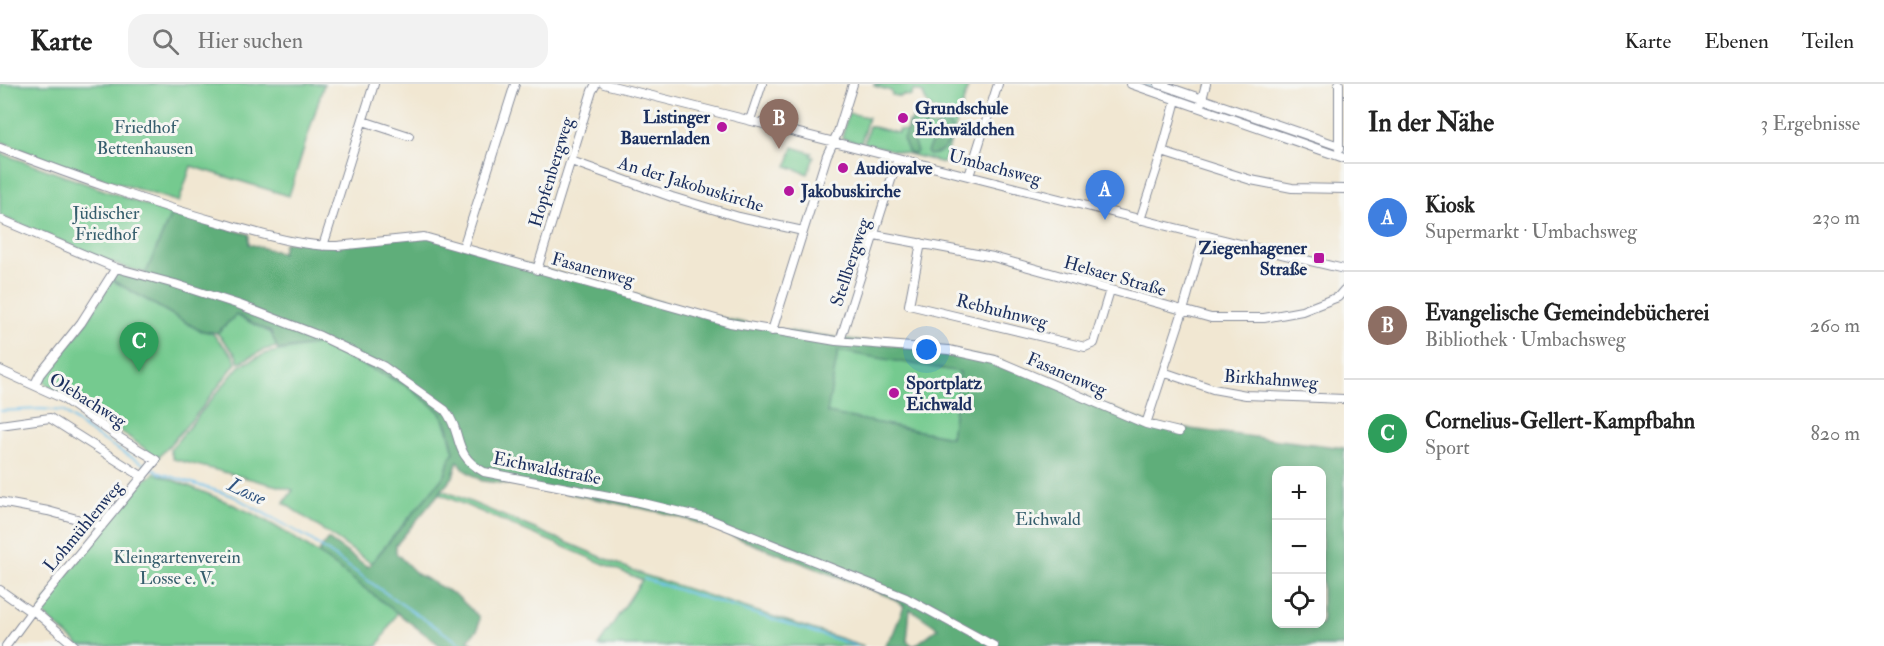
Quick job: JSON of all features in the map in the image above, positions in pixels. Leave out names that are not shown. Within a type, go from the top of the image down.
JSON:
[{"type":"street","points":[[323,246],[374,84]]},
{"type":"street","points":[[463,248],[515,84]]},
{"type":"street","name":"Hopfenbergweg","points":[[537,270],[596,84]]},
{"type":"street","name":"Umbachsweg","points":[[604,84],[1344,270]]},
{"type":"street","points":[[750,120],[762,84]]},
{"type":"street","points":[[772,331],[853,84]]},
{"type":"street","points":[[969,176],[998,84]]},
{"type":"street","points":[[1131,84],[1176,100],[1201,103]]},
{"type":"street","points":[[1159,84],[1201,103],[1340,153],[1339,84]]},
{"type":"street","points":[[1201,103],[1206,84]]},
{"type":"street","points":[[1140,220],[1176,100]]},
{"type":"street","points":[[363,121],[409,136]]},
{"type":"street","name":"Fasanenweg","points":[[0,148],[173,210],[275,238],[323,246],[424,237],[696,315],[772,331],[840,341],[949,350],[994,360],[1146,424],[1179,432]]},
{"type":"street","points":[[1162,152],[1251,180],[1292,188],[1344,189]]},
{"type":"street","name":"Stellbergweg","points":[[840,341],[898,158]]},
{"type":"street","name":"An der Jakobuskirche","points":[[571,161],[672,197],[739,217],[803,231]]},
{"type":"street","name":"Eichwaldstraße","points":[[0,219],[117,268],[240,305],[320,336],[383,366],[446,410],[451,417],[463,455],[472,465],[484,472],[635,501],[709,519],[906,598],[994,646]]},
{"type":"street","name":"Helsaer Straße","points":[[875,235],[993,257],[1212,318],[1264,318],[1302,311],[1336,298],[1344,290]]},
{"type":"street","points":[[1146,424],[1183,311],[1204,236]]},
{"type":"street","name":"Rebhuhnweg","points":[[921,243],[909,305],[1085,347],[1094,343],[1110,290]]},
{"type":"street","points":[[34,384],[81,323],[117,268]]},
{"type":"street","name":"Olebachweg","points":[[0,370],[69,402],[155,462]]},
{"type":"street","name":"Birkhahnweg","points":[[1163,372],[1213,389],[1246,395],[1344,399]]},
{"type":"street","points":[[0,425],[50,418],[145,475]]},
{"type":"street","name":"Lohmühlenweg","points":[[6,646],[32,611],[155,462]]},
{"type":"street","points":[[0,502],[102,526]]},
{"type":"street","points":[[0,590],[32,611],[75,646]]},
{"type":"green space","name":"Friedhof Bettenhausen","points":[[0,84],[324,84],[289,196],[191,166],[179,202],[51,162],[0,141]]},
{"type":"green space","points":[[874,84],[969,84],[944,163],[864,143],[869,126],[898,133],[899,130],[906,131],[908,122],[938,127],[940,120],[947,121],[949,115],[929,106],[923,93],[914,90],[911,96],[902,95],[901,97],[892,95],[891,91],[874,86]]},
{"type":"green space","points":[[848,113],[868,117],[861,143],[842,138]]},
{"type":"green space","points":[[913,117],[921,117],[926,123],[923,133],[917,135],[913,140],[917,152],[914,154],[909,153],[903,139]]},
{"type":"green space","points":[[950,125],[951,136],[944,149],[929,155],[927,152],[930,145],[938,139],[937,126]]},
{"type":"green space","points":[[793,147],[812,153],[811,156],[814,157],[808,174],[787,166]]},
{"type":"green space","name":"Jüdischer Friedhof","points":[[0,153],[171,214],[146,273],[126,268],[0,216]]},
{"type":"green space","name":"Eichwald","points":[[171,214],[249,234],[249,244],[282,253],[284,243],[304,241],[331,243],[424,235],[695,312],[767,328],[995,359],[1150,424],[1344,448],[1344,646],[971,646],[964,643],[963,646],[914,646],[884,646],[893,634],[904,606],[890,597],[696,522],[660,512],[536,487],[482,481],[466,471],[458,461],[453,477],[396,545],[396,553],[417,574],[456,595],[479,617],[478,629],[468,640],[476,646],[441,646],[318,553],[328,539],[368,567],[445,475],[450,457],[454,452],[448,427],[441,413],[405,385],[319,344],[278,350],[271,332],[236,315],[217,333],[199,330],[112,280],[117,272],[144,278]],"holes":[[[838,351],[960,372],[951,437],[827,413]],[[910,609],[938,628],[914,646],[907,641]]]},
{"type":"green space","points":[[112,280],[199,330],[212,333],[234,357],[236,363],[201,409],[158,458],[73,397],[44,382],[44,376],[84,326]]},
{"type":"green space","points":[[236,315],[271,333],[277,347],[264,350],[239,363],[236,355],[217,333]]},
{"type":"green space","points":[[319,344],[384,373],[416,391],[440,413],[454,452],[450,457],[445,475],[371,563],[284,503],[293,490],[173,459],[170,450],[239,366],[267,353]]},
{"type":"green space","name":"Sportplatz Eichwald","points":[[838,350],[960,372],[951,437],[826,413]]},
{"type":"green space","name":"Kleingartenverein Losse e. V.","points":[[155,473],[222,500],[279,528],[398,611],[378,646],[80,646],[41,612],[45,601],[145,480]]},
{"type":"green space","points":[[442,490],[644,575],[864,646],[598,646],[642,580],[439,494]]},
{"type":"waterway","points":[[1143,84],[1344,153]]},
{"type":"waterway","name":"Losse","points":[[0,411],[41,409],[63,411],[87,430],[160,473],[233,496],[310,539],[464,646]]},
{"type":"waterway","points":[[644,579],[857,646]]},
{"type":"place","name":"Grundschule Eichwäldchen","points":[[903,118]]},
{"type":"place","name":"Listinger Bauernladen","points":[[722,127]]},
{"type":"place","name":"Evangelische Gemeindebücherei","points":[[779,149]]},
{"type":"place","name":"Audiovalve","points":[[843,168]]},
{"type":"place","name":"Jakobuskirche","points":[[789,191]]},
{"type":"place","name":"Kiosk","points":[[1105,220]]},
{"type":"place","name":"Ziegenhagener Straße","points":[[1319,258]]},
{"type":"place","name":"Cornelius-Gellert-Kampfbahn","points":[[139,372]]},
{"type":"place","name":"Sportplatz Eichwald","points":[[894,393]]}]
